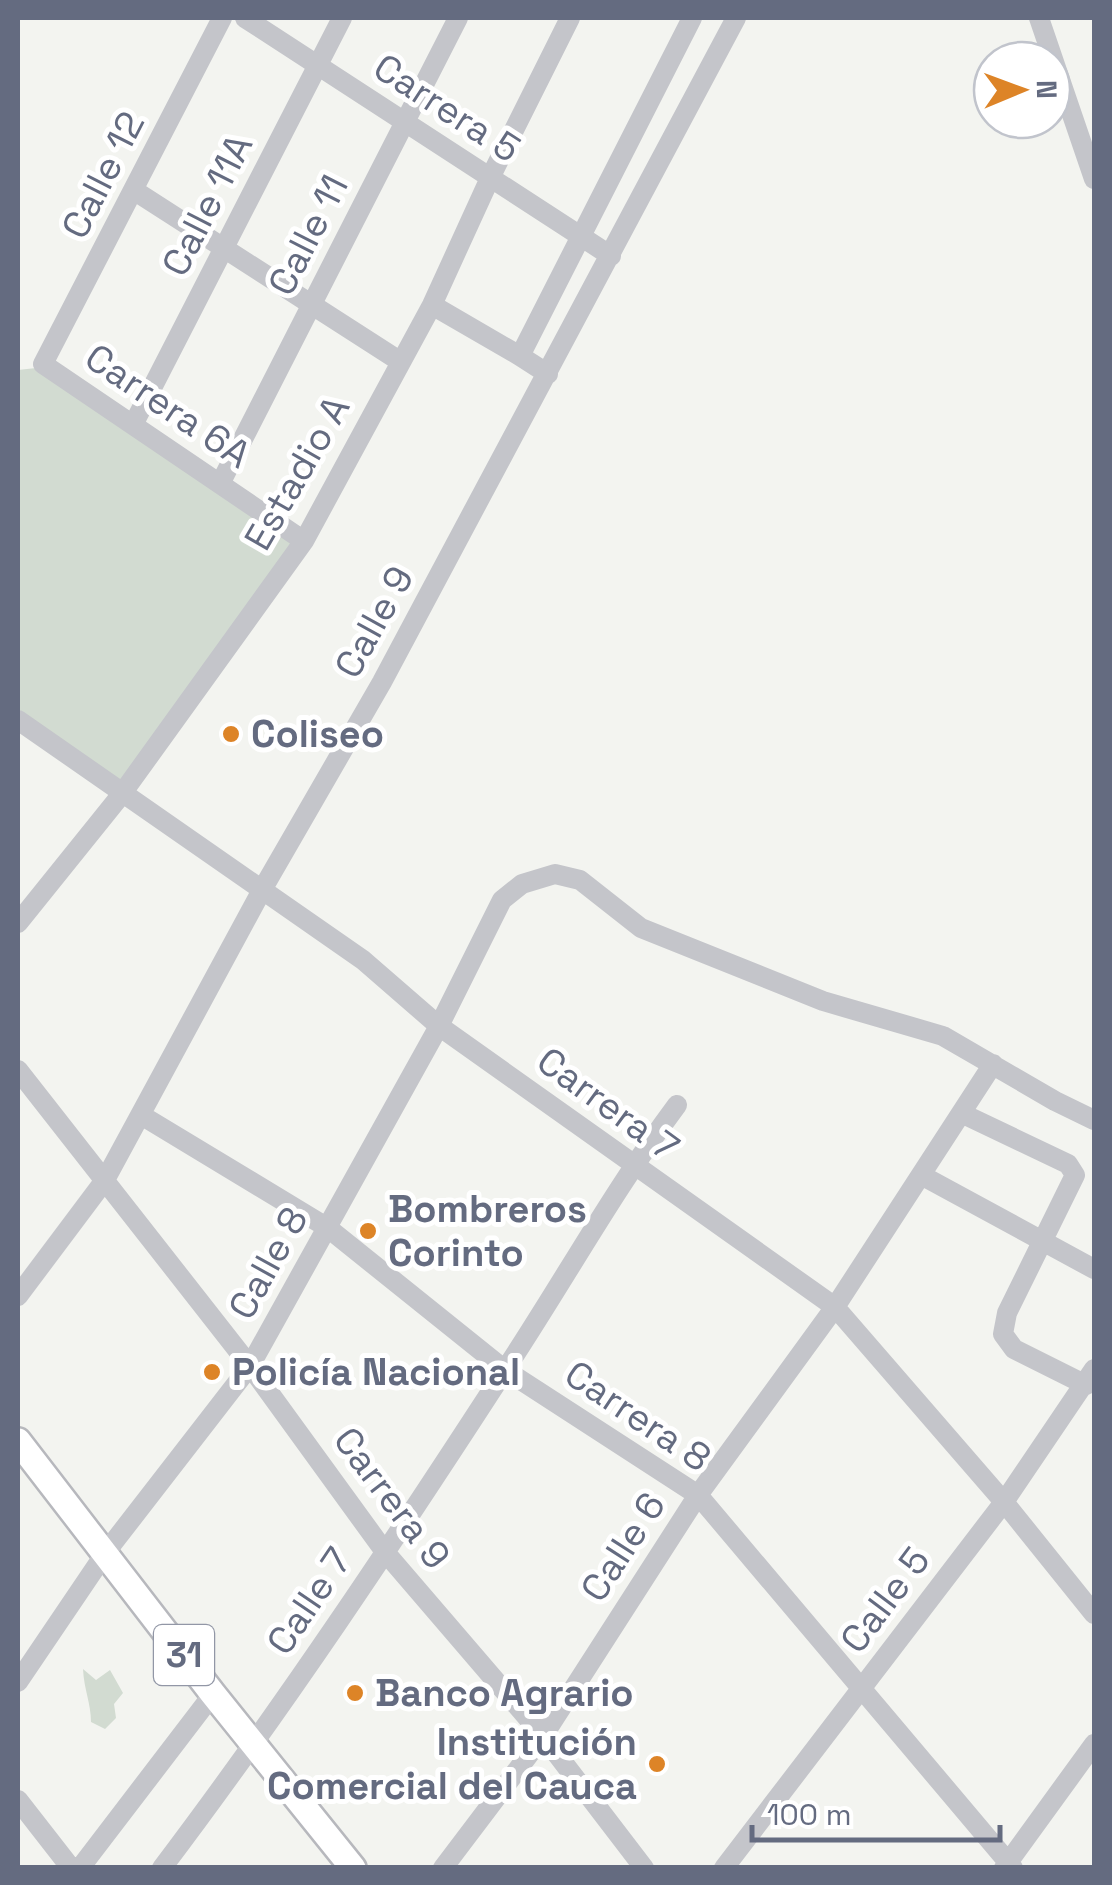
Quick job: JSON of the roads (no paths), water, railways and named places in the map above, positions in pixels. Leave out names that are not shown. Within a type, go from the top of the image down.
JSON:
[{"type":"main road","name":"31","points":[[18,1441],[353,1868]]},
{"type":"street","name":"Calle 12","points":[[43,364],[222,18]]},
{"type":"street","name":"Carrera 5","points":[[244,18],[611,256]]},
{"type":"street","name":"Calle 11A","points":[[134,425],[342,18]]},
{"type":"street","name":"Calle 11","points":[[220,484],[458,18]]},
{"type":"street","name":"Estadio A","points":[[18,924],[121,795],[304,541],[432,304],[570,18]]},
{"type":"street","points":[[520,356],[578,235],[692,18]]},
{"type":"street","name":"Calle 9","points":[[18,1296],[104,1180],[141,1115],[262,890],[382,682],[736,18]]},
{"type":"street","points":[[1040,18],[1094,179]]},
{"type":"street","points":[[135,190],[401,362]]},
{"type":"street","points":[[432,304],[548,374]]},
{"type":"street","name":"Carrera 6A","points":[[43,364],[304,541]]},
{"type":"street","name":"Carrera 7","points":[[18,720],[363,960],[439,1026],[835,1308],[1004,1502],[1094,1614]]},
{"type":"street","name":"Calle 8","points":[[18,1682],[106,1552],[250,1366],[439,1026],[502,900],[522,884],[555,874],[580,880],[642,928],[822,1001],[943,1036],[993,1064]]},
{"type":"street","points":[[993,1064],[1055,1102],[1094,1120]]},
{"type":"street","name":"Calle 6","points":[[442,1868],[543,1736],[698,1495],[835,1308],[993,1064]]},
{"type":"street","name":"Carrera 9","points":[[18,1070],[250,1366],[385,1552],[543,1736],[644,1868]]},
{"type":"street","name":"Calle 7","points":[[162,1868],[255,1744],[385,1552],[505,1370],[632,1164],[677,1105]]},
{"type":"street","points":[[961,1113],[1068,1164],[1074,1175],[1007,1313],[1003,1334],[1014,1349],[1090,1377]]},
{"type":"street","name":"Carrera 8","points":[[141,1115],[328,1228],[505,1370],[698,1495],[863,1686],[1009,1866]]},
{"type":"street","points":[[921,1174],[1094,1269]]},
{"type":"street","name":"Calle 5","points":[[724,1868],[1004,1502],[1090,1377]]},
{"type":"street","points":[[80,1868],[213,1694]]},
{"type":"street","points":[[1009,1866],[1094,1744]]},
{"type":"street","points":[[18,1800],[71,1868]]},
{"type":"place","name":"Coliseo","points":[[231,734]]},
{"type":"place","name":"Bombreros Corinto","points":[[368,1231]]},
{"type":"place","name":"Policía Nacional","points":[[212,1372]]},
{"type":"place","name":"Banco Agrario","points":[[355,1693]]},
{"type":"place","name":"Institución Comercial del Cauca","points":[[657,1764]]}]
